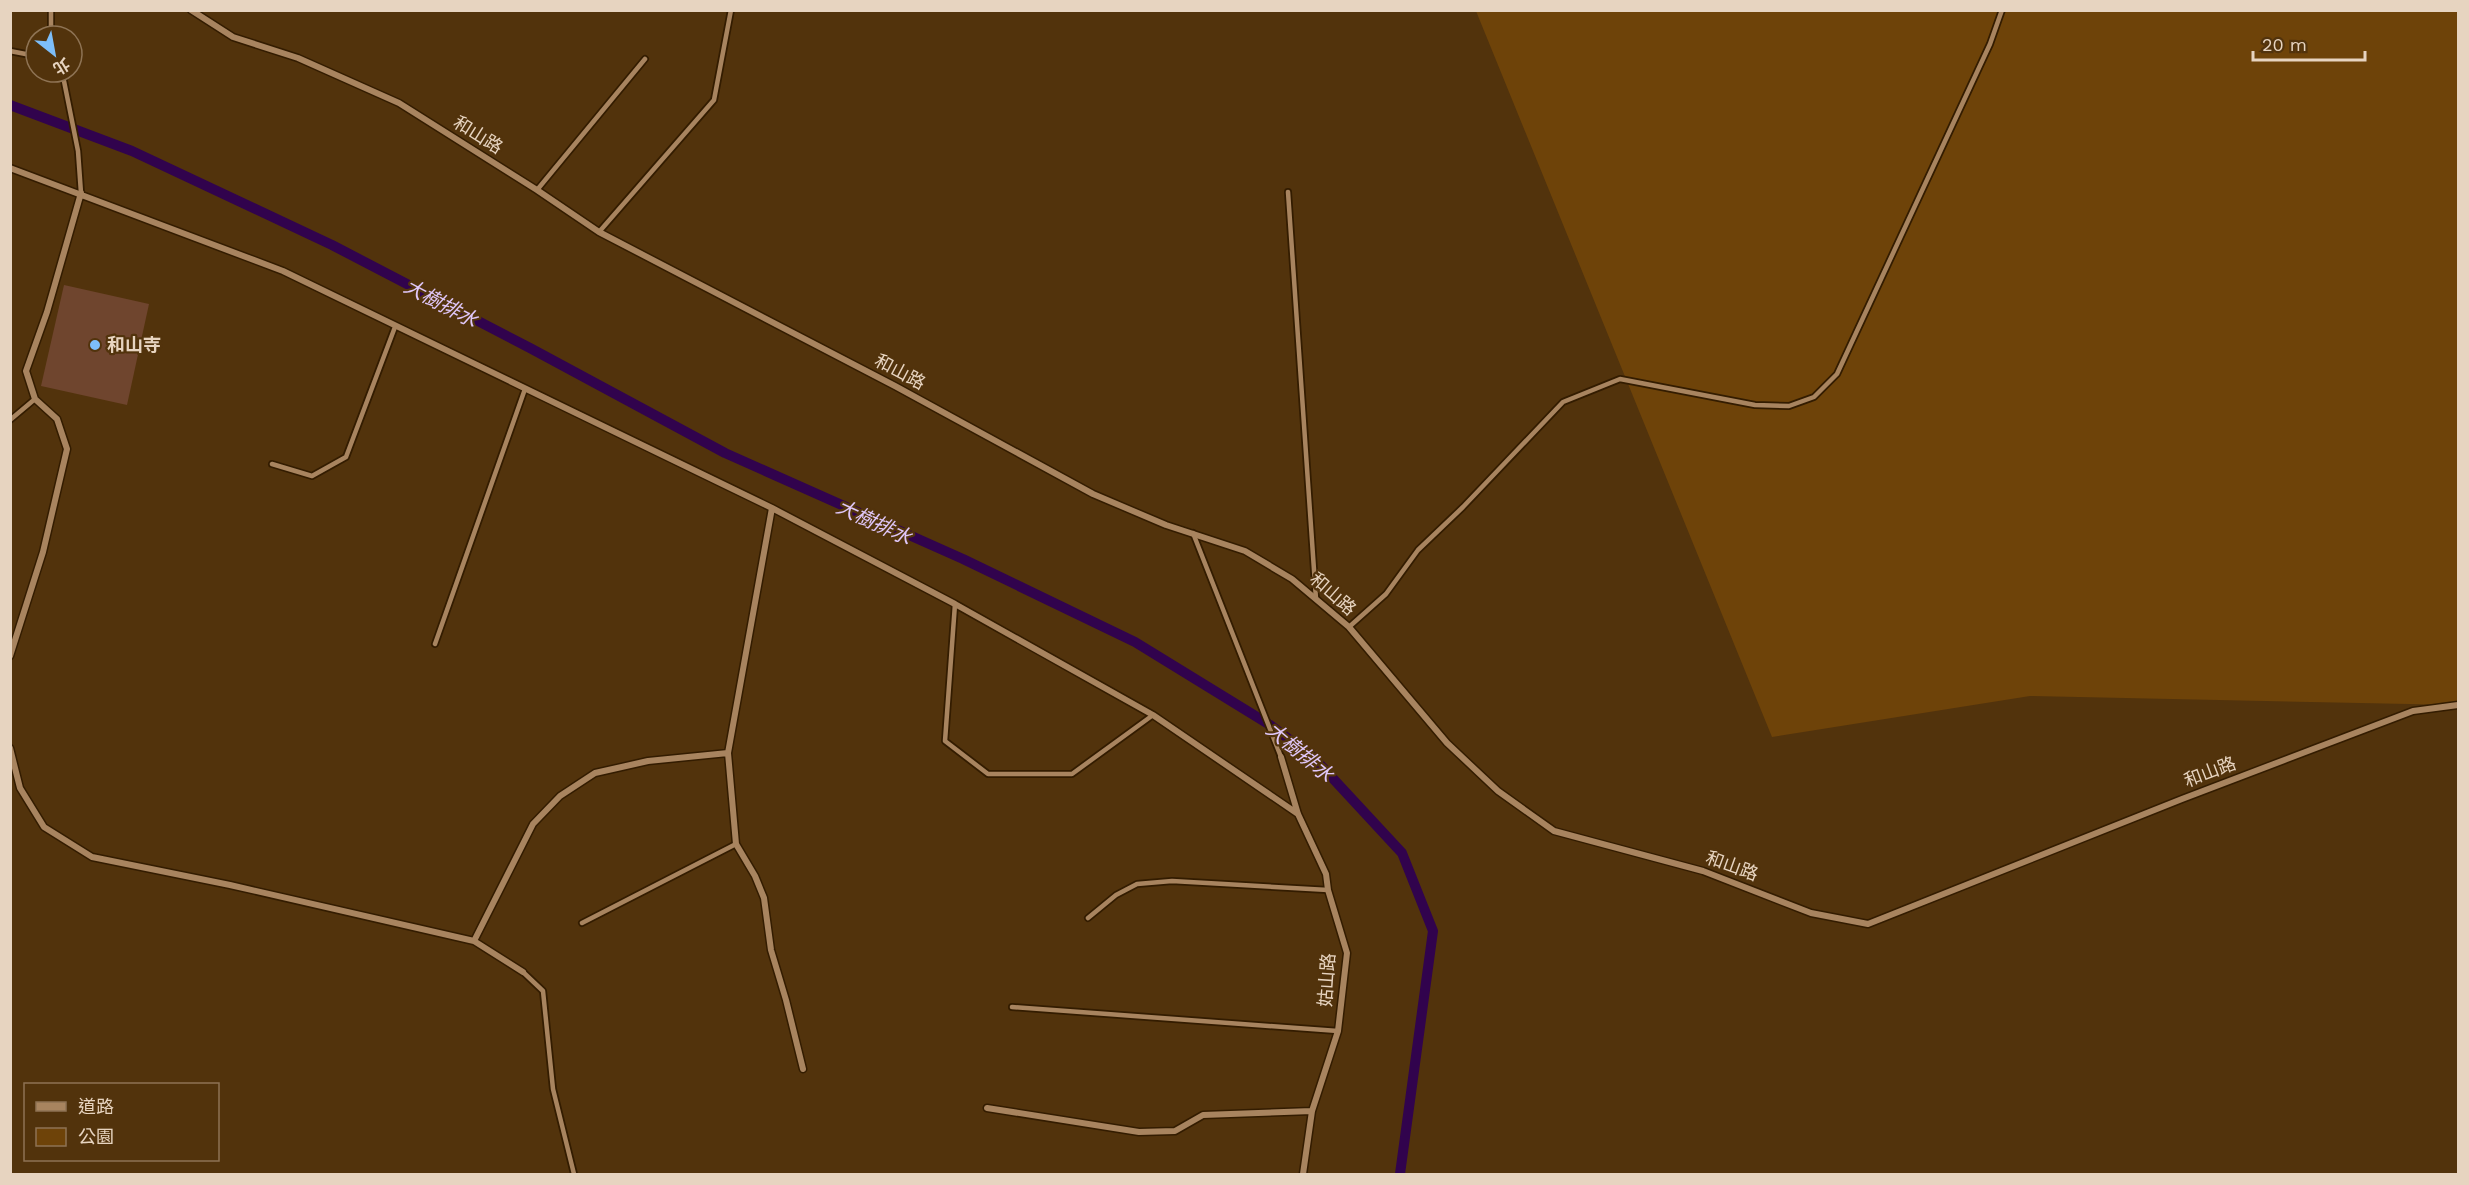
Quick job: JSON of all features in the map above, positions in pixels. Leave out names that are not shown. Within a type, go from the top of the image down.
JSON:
[{"type":"street","name":"和山路","points":[[191,10],[233,37],[298,58],[399,103],[599,232],[895,386],[1093,494],[1166,525],[1245,550],[1292,579],[1349,627],[1447,743],[1498,791],[1554,831],[1703,871],[1811,913],[1868,924],[2182,799],[2413,711],[2458,705]]},
{"type":"street","points":[[10,168],[283,271],[772,508],[955,604],[1153,715],[1298,814]]},
{"type":"street","points":[[10,656],[43,552],[68,449],[57,419],[35,399],[26,370],[47,312],[81,193]]},
{"type":"street","points":[[772,508],[728,753],[736,844],[755,876],[764,898],[771,950],[803,1070]]},
{"type":"street","points":[[10,748],[20,788],[44,827],[92,857],[230,885],[474,941],[524,972]]},
{"type":"street","points":[[474,941],[533,824],[560,796],[595,773],[648,761],[728,753]]},
{"type":"street","name":"姑山路","points":[[1281,757],[1298,814],[1326,874],[1328,890],[1347,953],[1338,1031],[1312,1111],[1303,1174]]},
{"type":"street","points":[[987,1107],[1139,1132],[1175,1131],[1203,1115],[1312,1111]]},
{"type":"lane","points":[[599,232],[714,100],[731,10]]},
{"type":"lane","points":[[1349,627],[1386,594],[1418,550],[1463,507],[1563,402],[1620,379],[1755,405],[1789,406],[1814,397],[1837,374],[1990,44],[2002,10]]},
{"type":"lane","points":[[537,190],[645,58]]},
{"type":"lane","points":[[65,84],[78,151],[81,193]]},
{"type":"lane","points":[[1288,192],[1316,599]]},
{"type":"lane","points":[[272,464],[312,476],[346,457],[395,327]]},
{"type":"lane","points":[[435,644],[525,389]]},
{"type":"lane","points":[[10,420],[35,399]]},
{"type":"lane","points":[[1193,533],[1281,757]]},
{"type":"lane","points":[[955,604],[945,741],[988,774],[1072,774],[1153,715]]},
{"type":"lane","points":[[582,923],[736,844]]},
{"type":"lane","points":[[1088,918],[1116,895],[1137,885],[1172,881],[1328,890]]},
{"type":"lane","points":[[524,972],[543,991],[553,1089],[574,1174]]},
{"type":"lane","points":[[1012,1006],[1338,1031]]},
{"type":"green space","points":[[1476,11],[2458,11],[2458,705],[2030,696],[1772,737]]},
{"type":"building","name":"和山寺","points":[[64,285],[149,304],[127,405],[41,386]]},
{"type":"waterway","name":"大樹排水","points":[[10,105],[132,151],[332,245],[725,453],[963,559],[1135,642],[1270,725],[1313,757],[1402,853],[1433,931],[1400,1174]]},
{"type":"place","name":"和山寺","points":[[95,345]]}]
